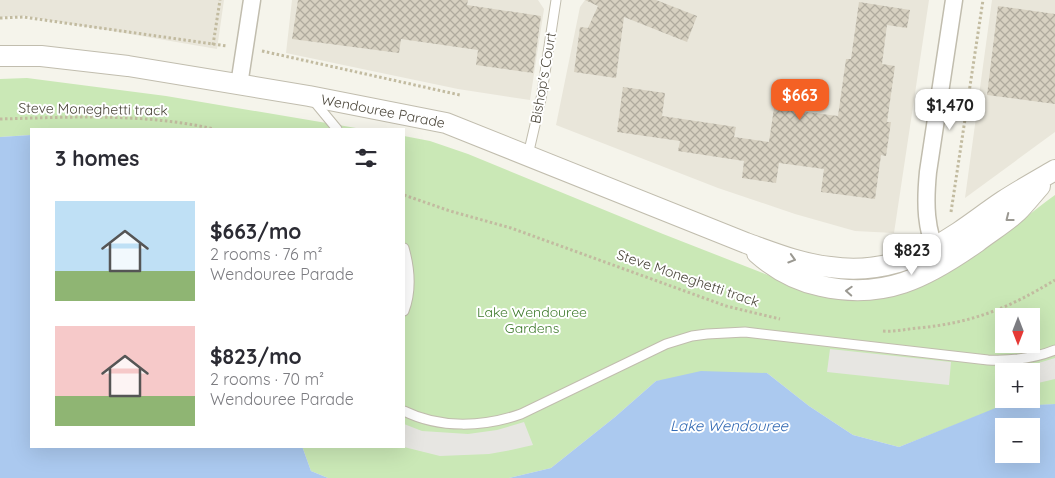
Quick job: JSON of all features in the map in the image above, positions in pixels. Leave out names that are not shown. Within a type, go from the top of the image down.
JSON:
[{"type":"street","points":[[238,85],[252,0]]},
{"type":"street","points":[[942,265],[940,243],[927,225],[926,190],[954,0]]},
{"type":"street","name":"Wendouree Parade","points":[[0,56],[40,56],[76,59],[309,96],[446,123],[746,243],[808,263],[831,268],[858,269],[889,266],[940,243],[1002,201],[1055,170],[1017,212],[972,245],[942,265],[913,280],[886,288],[864,291],[840,290],[807,282],[782,271],[746,243]]},
{"type":"lane","name":"Bishop's Court","points":[[528,155],[541,98],[556,0]]},
{"type":"lane","points":[[309,96],[336,128]]},
{"type":"lane","points":[[405,254],[409,279],[408,298],[405,308]]},
{"type":"lane","points":[[405,412],[418,418],[438,422],[482,424],[499,421],[521,414],[666,344],[692,336],[720,332],[788,336],[1005,361],[1041,356],[1055,350]]},
{"type":"path","points":[[213,44],[220,0]]},
{"type":"path","points":[[940,243],[983,0]]},
{"type":"path","points":[[0,18],[23,17],[245,48],[460,95]]},
{"type":"path","name":"Steve Moneghetti track","points":[[0,119],[75,117],[151,118],[186,122],[210,128]]},
{"type":"path","name":"Steve Moneghetti track","points":[[405,195],[450,211],[511,228],[726,306],[784,320]]},
{"type":"path","points":[[879,331],[926,327],[965,321],[991,314],[1027,297],[1055,280]]},
{"type":"shaded area","points":[[0,0],[224,0],[217,49],[25,16],[0,17]]},
{"type":"shaded area","points":[[292,0],[538,0],[544,9],[530,100],[458,89],[286,53]]},
{"type":"shaded area","points":[[585,0],[929,0],[894,233],[855,231],[795,214],[718,188],[556,125],[580,7]]},
{"type":"shaded area","points":[[992,0],[1055,0],[1055,132],[965,198]]},
{"type":"shaded area","points":[[830,349],[951,362],[949,385],[827,372]]},
{"type":"shaded area","points":[[1055,358],[1055,379],[1040,383],[1040,363],[1038,363]]},
{"type":"shaded area","points":[[524,422],[533,445],[489,454],[440,456],[405,447],[405,424],[422,431],[468,434],[497,430]]},
{"type":"green space","points":[[27,78],[166,96],[356,128],[30,128],[30,135],[0,137],[0,79]]},
{"type":"green space","name":"Lake Wendouree Gardens","points":[[405,136],[430,141],[468,154],[796,286],[907,292],[927,284],[965,262],[1055,195],[1055,404],[1040,405],[1040,363],[995,363],[995,408],[998,408],[899,447],[853,435],[809,406],[767,373],[656,381],[615,417],[551,468],[509,478],[328,478],[311,471],[303,448],[405,448]]},
{"type":"water","points":[[30,135],[30,448],[303,448],[311,471],[328,478],[0,478],[0,137]]},
{"type":"water","name":"Lake Wendouree","points":[[701,371],[767,373],[809,406],[853,435],[899,447],[996,408],[1040,408],[1040,405],[1055,404],[1055,478],[509,478],[551,468],[615,417],[656,381]]},
{"type":"building","points":[[298,0],[468,0],[467,5],[541,16],[533,73],[476,65],[478,50],[401,39],[399,53],[292,39]]},
{"type":"building","points":[[585,0],[656,0],[697,16],[687,42],[624,17],[616,78],[574,72],[580,27],[588,28],[598,6]]},
{"type":"building","points":[[859,2],[910,10],[907,28],[887,25],[882,64],[895,66],[887,122],[891,122],[886,156],[881,155],[875,199],[821,192],[824,169],[779,163],[776,183],[742,178],[744,161],[678,151],[680,141],[617,132],[623,87],[665,93],[662,116],[736,127],[734,137],[769,142],[774,108],[838,116],[846,59],[851,59]]},
{"type":"building","points":[[998,6],[1055,14],[1055,104],[987,95]]}]
